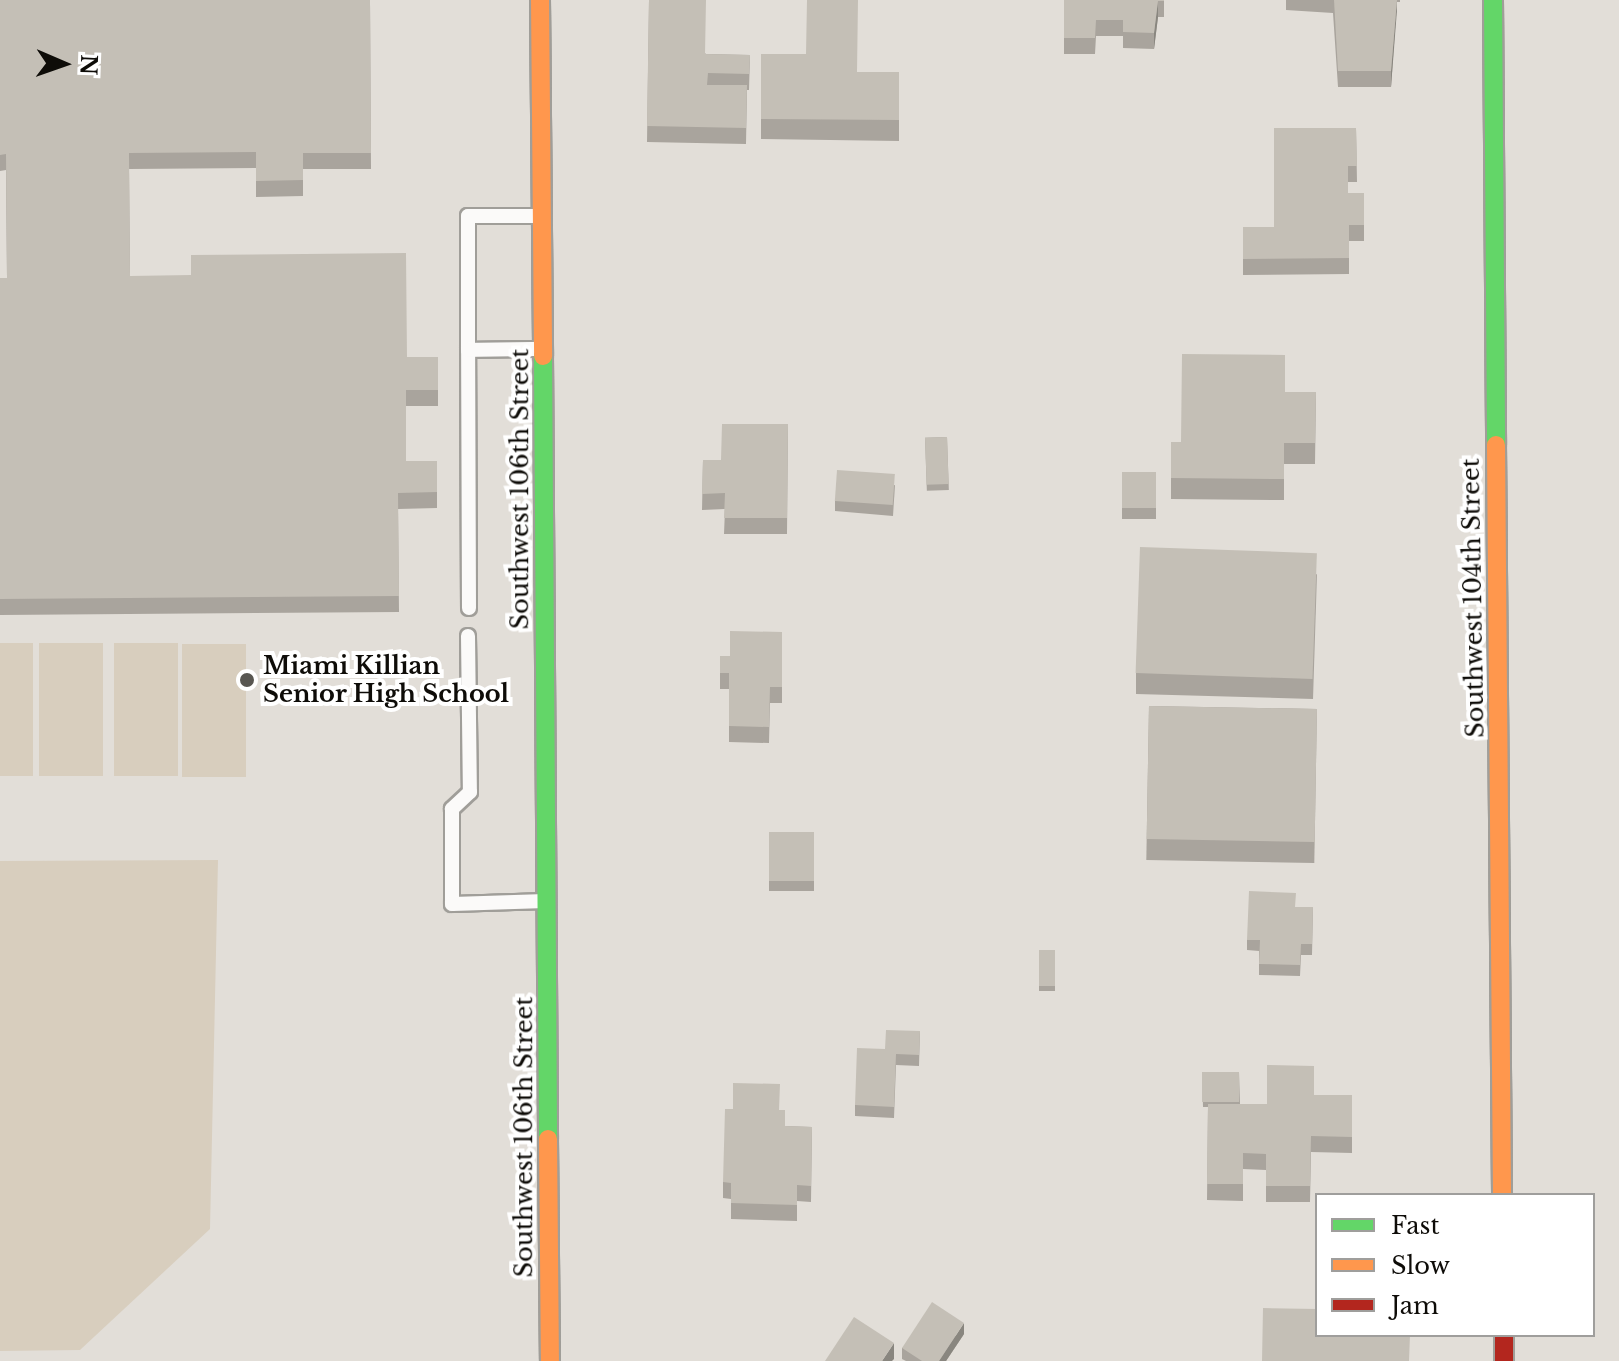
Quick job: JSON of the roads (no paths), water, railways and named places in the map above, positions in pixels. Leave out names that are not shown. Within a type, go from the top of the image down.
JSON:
[{"type":"street","name":"Southwest 106th Street","points":[[540,0],[550,1361]]},
{"type":"street","name":"Southwest 104th Street","points":[[1493,0],[1502,1193]]},
{"type":"street","points":[[1504,1337],[1504,1361]]},
{"type":"lane","points":[[469,608],[468,216],[542,216]]},
{"type":"lane","points":[[468,350],[543,349]]},
{"type":"lane","points":[[468,636],[470,792],[452,809],[452,904],[546,901]]},
{"type":"place","name":"Miami Killian Senior High School","points":[[247,680]]}]
